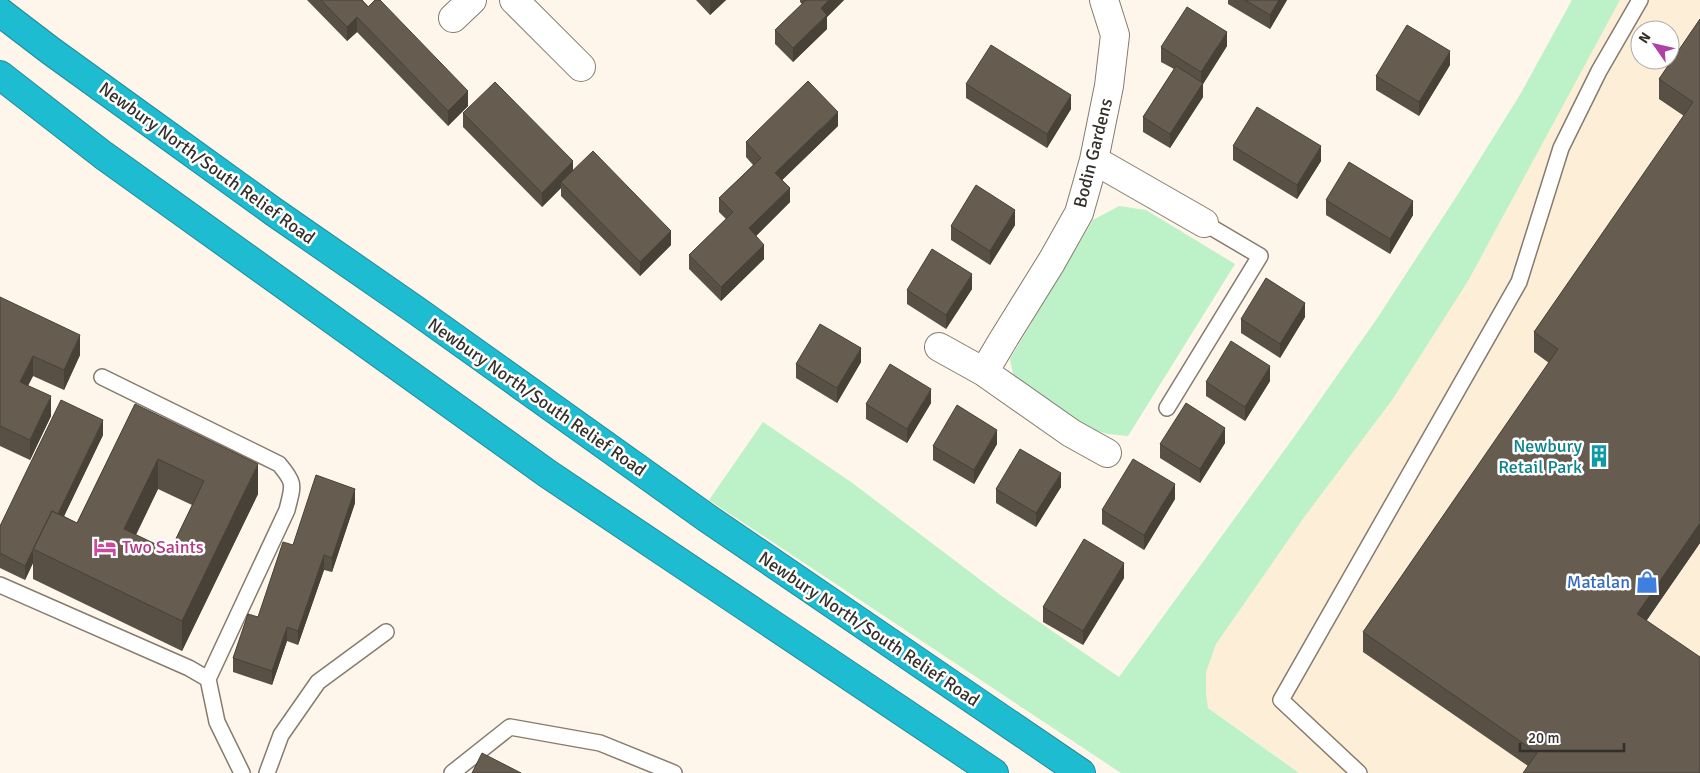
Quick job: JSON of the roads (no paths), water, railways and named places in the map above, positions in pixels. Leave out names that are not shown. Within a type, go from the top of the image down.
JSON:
[{"type":"highway","name":"Newbury North/South Relief Road","points":[[0,12],[274,212],[691,506],[1081,773]]},
{"type":"highway","points":[[0,75],[103,155],[548,474],[994,773]]},
{"type":"street","points":[[514,0],[581,67]]},
{"type":"street","name":"Bodin Gardens","points":[[984,372],[1079,213],[1094,160],[1109,86],[1115,35],[1104,0]]},
{"type":"street","points":[[1094,160],[1204,223]]},
{"type":"street","points":[[939,347],[984,372],[1071,433],[1107,453]]},
{"type":"lane","points":[[1359,773],[1281,700],[1519,282],[1561,148],[1599,70],[1640,0]]},
{"type":"lane","points":[[1167,408],[1260,256],[1204,223]]},
{"type":"lane","points":[[102,377],[279,464],[289,475],[293,486],[287,510],[208,679],[217,722],[242,773]]},
{"type":"lane","points":[[0,585],[189,668],[208,679]]},
{"type":"lane","points":[[267,773],[281,735],[301,709],[318,682],[386,632]]},
{"type":"lane","points":[[452,773],[510,727],[600,743],[674,773]]},
{"type":"place","name":"Newbury Retail Park","points":[[1599,456]]},
{"type":"place","name":"Two Saints","points":[[105,547]]},
{"type":"place","name":"Matalan","points":[[1647,582]]}]
